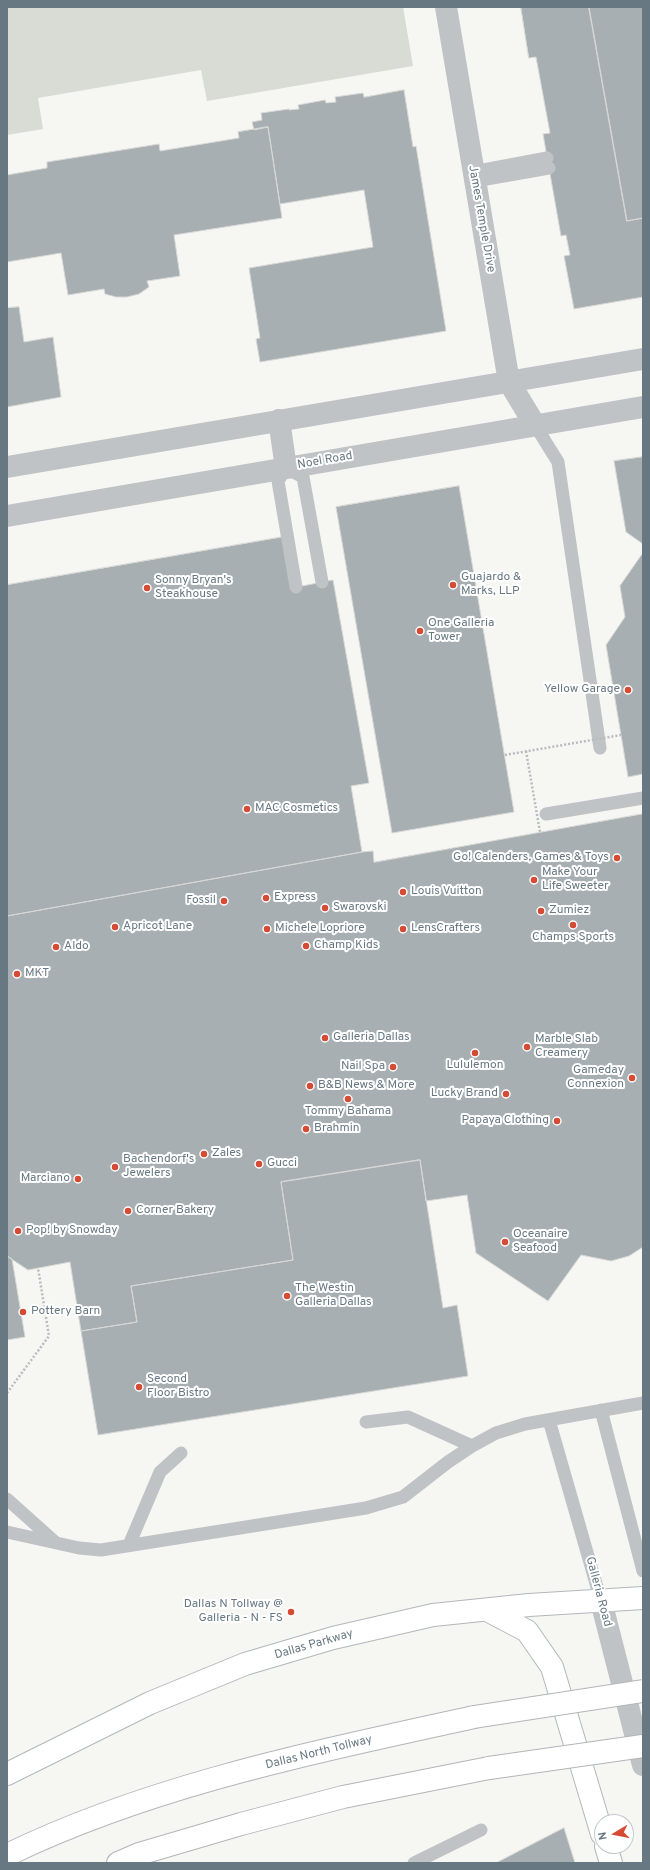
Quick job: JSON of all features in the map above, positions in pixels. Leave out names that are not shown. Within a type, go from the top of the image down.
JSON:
[{"type":"main road","name":"Dallas Parkway","points":[[7,1774],[150,1703],[245,1664],[333,1638],[433,1616],[487,1610],[643,1598]]},
{"type":"main road","points":[[487,1610],[528,1631],[552,1666],[596,1814]]},
{"type":"main road","name":"Dallas North Tollway","points":[[7,1855],[127,1804],[328,1749],[474,1717],[643,1691]]},
{"type":"main road","points":[[118,1863],[153,1850],[343,1797],[489,1768],[643,1746]]},
{"type":"street","name":"James Temple Drive","points":[[446,7],[509,382],[535,425]]},
{"type":"street","points":[[7,467],[643,359]]},
{"type":"street","name":"Noel Road","points":[[7,516],[643,407]]},
{"type":"street","points":[[279,420],[286,468]]},
{"type":"street","name":"Galleria Road","points":[[600,1601],[643,1765]]},
{"type":"lane","points":[[474,177],[548,163]]},
{"type":"lane","points":[[535,425],[558,462],[600,748]]},
{"type":"lane","points":[[296,587],[278,481],[286,468],[303,477],[322,582]]},
{"type":"lane","points":[[546,814],[643,798]]},
{"type":"lane","points":[[7,1532],[79,1548],[101,1550],[366,1508],[403,1497],[448,1462],[472,1446],[496,1433],[525,1424],[643,1402]]},
{"type":"lane","points":[[601,1410],[643,1570]]},
{"type":"lane","points":[[366,1422],[408,1416],[472,1446]]},
{"type":"lane","name":"Galleria Road","points":[[549,1420],[600,1601]]},
{"type":"lane","points":[[129,1545],[160,1472],[181,1453]]},
{"type":"lane","points":[[7,1500],[56,1543]]},
{"type":"lane","points":[[414,1863],[481,1830]]},
{"type":"path","points":[[504,755],[621,735]]},
{"type":"path","points":[[526,751],[540,832]]},
{"type":"path","points":[[7,1393],[49,1336],[38,1268]]},
{"type":"shaded area","points":[[7,7],[403,7],[413,66],[207,101],[201,70],[38,98],[43,129],[7,135]]},
{"type":"building","points":[[521,7],[589,7],[627,221],[643,218],[643,297],[574,309],[564,256],[570,255],[566,235],[561,236],[543,134],[550,133],[536,57],[529,58]]},
{"type":"building","points":[[589,7],[643,7],[643,218],[627,221]]},
{"type":"building","points":[[404,90],[413,147],[416,146],[446,331],[260,362],[256,339],[260,338],[249,268],[373,247],[364,190],[280,204],[268,127],[254,130],[252,122],[262,120],[261,113],[299,109],[298,105],[325,100],[326,103],[336,102],[335,97],[363,93],[364,97]]},
{"type":"building","points":[[268,127],[282,218],[174,235],[180,276],[147,281],[149,287],[139,294],[127,297],[116,297],[105,294],[104,289],[68,295],[61,253],[7,262],[7,175],[47,168],[47,162],[159,144],[160,151],[239,138],[238,132]]},
{"type":"building","points":[[19,307],[24,342],[53,337],[61,397],[7,407],[7,308]]},
{"type":"building","points":[[643,457],[643,544],[626,532],[614,461]]},
{"type":"building","name":"One Galleria Tower","points":[[459,486],[514,812],[392,833],[336,507]]},
{"type":"building","points":[[283,537],[292,588],[333,580],[369,783],[351,786],[362,852],[7,916],[7,585]]},
{"type":"building","name":"Yellow Garage","points":[[643,553],[643,774],[628,777],[606,645],[625,617],[620,586]]},
{"type":"building","name":"Galleria Dallas","points":[[643,814],[643,1247],[629,1256],[611,1261],[581,1255],[548,1301],[476,1253],[467,1195],[426,1201],[420,1160],[281,1182],[293,1260],[131,1286],[137,1322],[81,1331],[70,1262],[28,1270],[7,1256],[7,916],[362,852],[373,851],[374,862]]},
{"type":"building","name":"The Westin Galleria Dallas","points":[[420,1160],[443,1308],[457,1305],[468,1376],[98,1435],[81,1331],[137,1322],[131,1286],[293,1260],[281,1182]]},
{"type":"building","points":[[7,1256],[12,1259],[25,1337],[7,1340]]},
{"type":"building","points":[[564,1828],[575,1863],[496,1863]]},
{"type":"place","name":"Guajardo & Marks, LLP","points":[[453,585]]},
{"type":"place","name":"Sonny Bryan's Steakhouse","points":[[147,588]]},
{"type":"place","name":"One Galleria Tower","points":[[420,631]]},
{"type":"place","name":"Yellow Garage","points":[[628,690]]},
{"type":"place","name":"MAC Cosmetics","points":[[247,809]]},
{"type":"place","name":"Go! Calenders, Games & Toys","points":[[617,858]]},
{"type":"place","name":"Make Your Life Sweeter","points":[[534,880]]},
{"type":"place","name":"Louis Vuitton","points":[[403,892]]},
{"type":"place","name":"Express","points":[[266,898]]},
{"type":"place","name":"Fossil","points":[[224,901]]},
{"type":"place","name":"Swarovski","points":[[325,908]]},
{"type":"place","name":"Zumiez","points":[[541,911]]},
{"type":"place","name":"Champs Sports","points":[[573,925]]},
{"type":"place","name":"Apricot Lane","points":[[115,927]]},
{"type":"place","name":"Michele Lopriore","points":[[267,929]]},
{"type":"place","name":"LensCrafters","points":[[403,929]]},
{"type":"place","name":"Champ Kids","points":[[306,946]]},
{"type":"place","name":"Aldo","points":[[56,947]]},
{"type":"place","name":"MKT","points":[[17,974]]},
{"type":"place","name":"Galleria Dallas","points":[[325,1038]]},
{"type":"place","name":"Marble Slab Creamery","points":[[527,1047]]},
{"type":"place","name":"Lululemon","points":[[475,1053]]},
{"type":"place","name":"Nail Spa","points":[[393,1067]]},
{"type":"place","name":"Gameday Connexion","points":[[632,1078]]},
{"type":"place","name":"B&B News & More","points":[[310,1086]]},
{"type":"place","name":"Lucky Brand","points":[[506,1094]]},
{"type":"place","name":"Tommy Bahama","points":[[348,1099]]},
{"type":"place","name":"Papaya Clothing","points":[[557,1121]]},
{"type":"place","name":"Brahmin","points":[[306,1129]]},
{"type":"place","name":"Zales","points":[[204,1154]]},
{"type":"place","name":"Gucci","points":[[259,1164]]},
{"type":"place","name":"Bachendorf's Jewelers","points":[[115,1167]]},
{"type":"place","name":"Marciano","points":[[78,1179]]},
{"type":"place","name":"Corner Bakery","points":[[128,1211]]},
{"type":"place","name":"Pop! by Snowday","points":[[18,1231]]},
{"type":"place","name":"Oceanaire Seafood","points":[[505,1242]]},
{"type":"place","name":"The Westin Galleria Dallas","points":[[287,1296]]},
{"type":"place","name":"Pottery Barn","points":[[23,1312]]},
{"type":"place","name":"Second Floor Bistro","points":[[139,1387]]},
{"type":"place","name":"Dallas N Tollway @ Galleria - N - FS","points":[[291,1612]]}]
